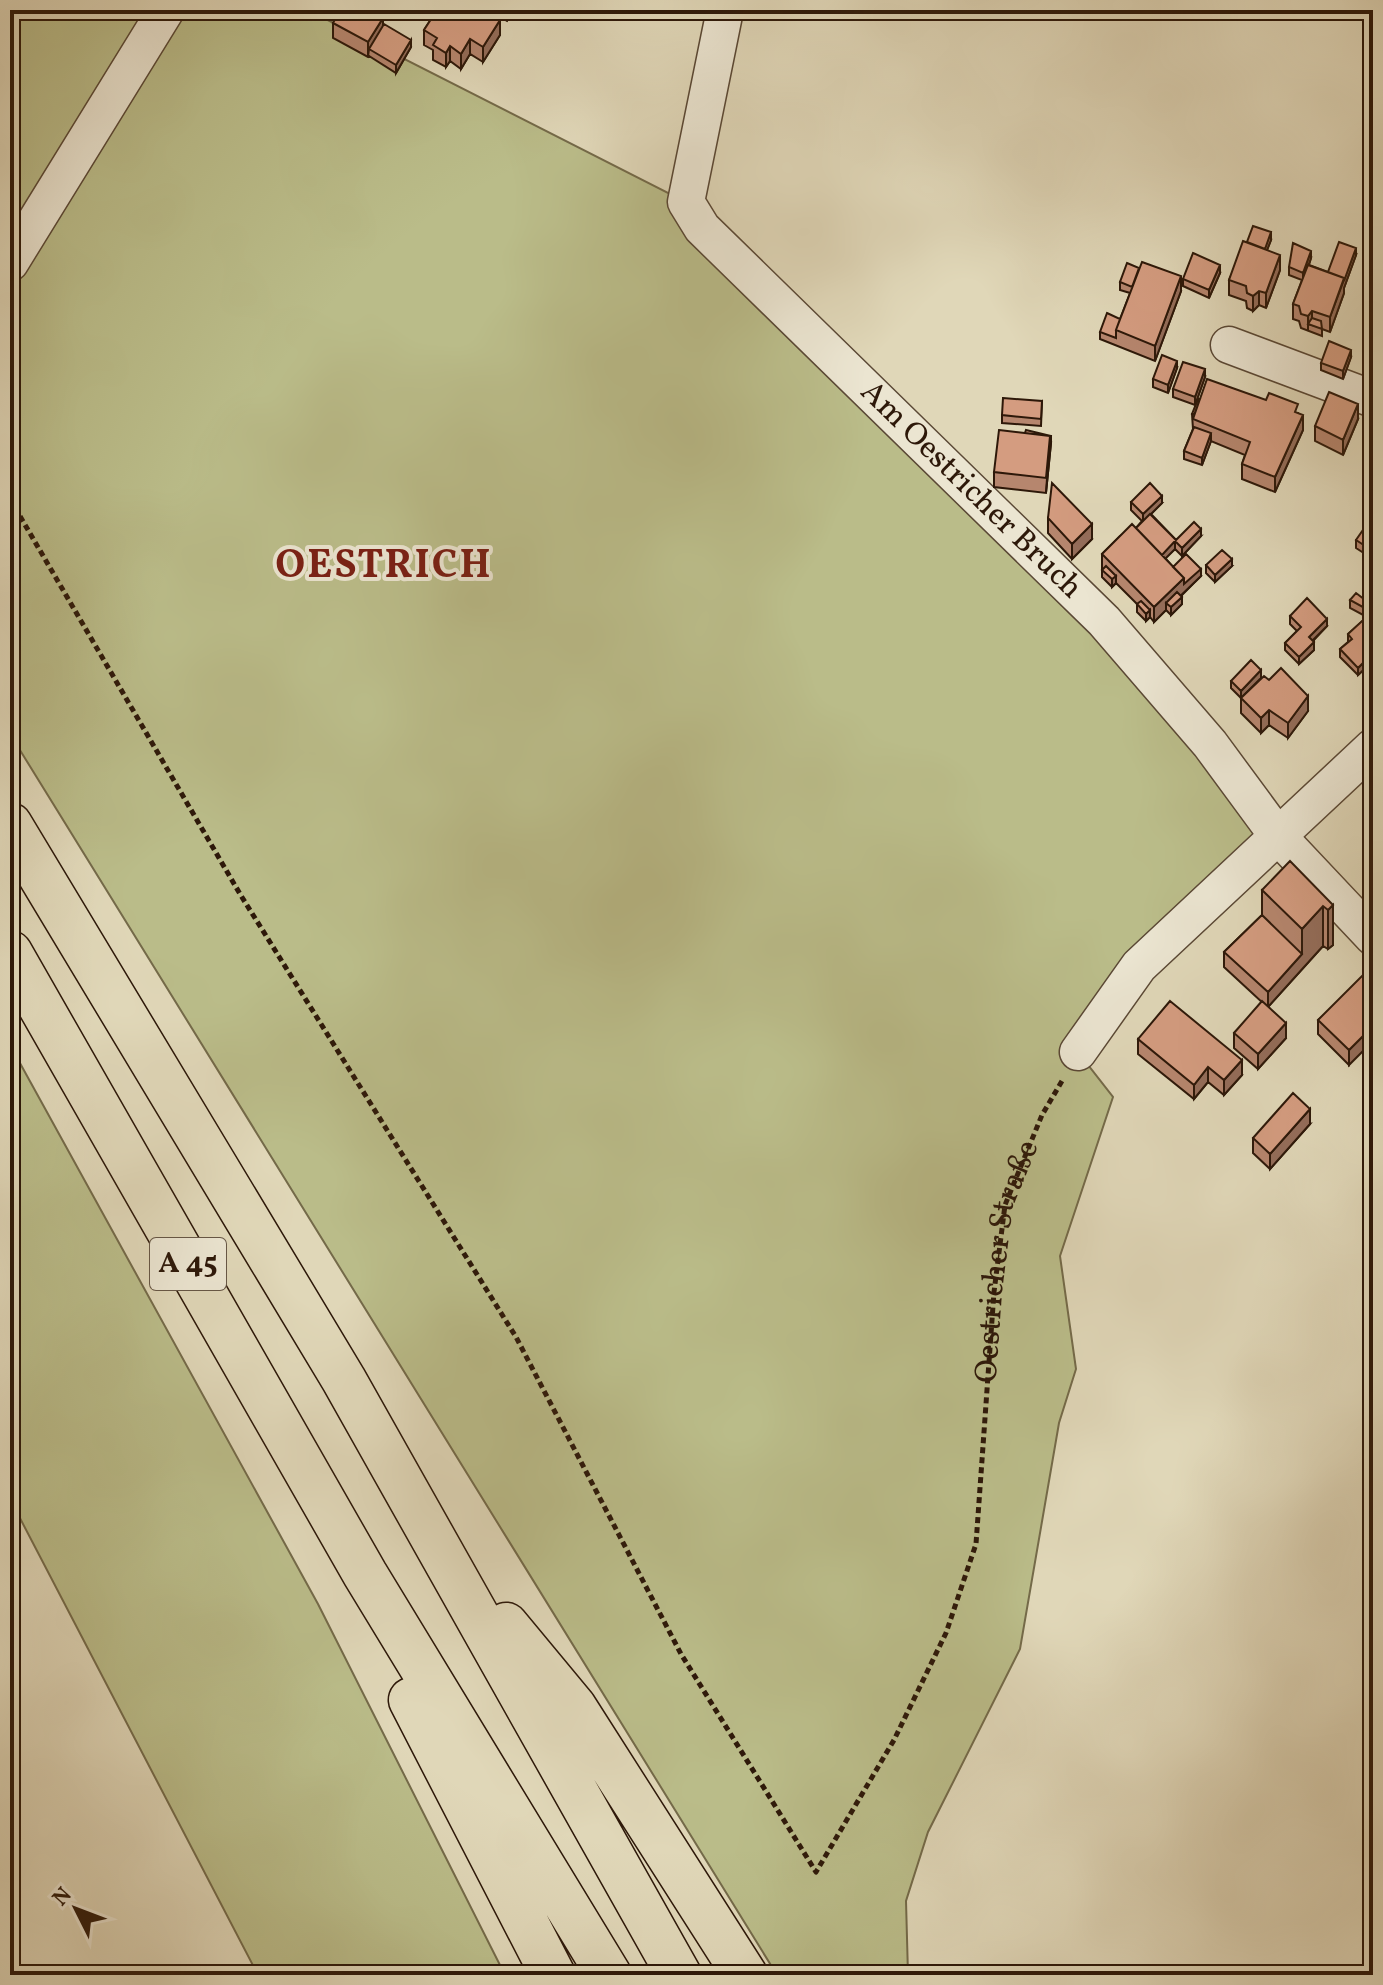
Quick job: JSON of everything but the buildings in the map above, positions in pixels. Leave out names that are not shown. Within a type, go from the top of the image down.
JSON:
[{"type":"highway","name":"A 45","points":[[10,825],[440,1547],[679,1975]]},
{"type":"highway","name":"A 45","points":[[10,953],[365,1574],[609,1975]]},
{"type":"highway","points":[[440,1547],[574,1707],[745,1975]]},
{"type":"highway","points":[[365,1574],[397,1672],[553,1975]]},
{"type":"street","points":[[10,263],[166,10]]},
{"type":"street","name":"Am Oestricher Bruch","points":[[725,10],[686,202],[702,228],[1104,621],[1210,744],[1277,835],[1373,937]]},
{"type":"street","points":[[1229,345],[1373,399]]},
{"type":"street","points":[[1078,1052],[1139,966],[1373,747]]},
{"type":"path","name":"Oestricher Straße","points":[[10,499],[240,894],[516,1337],[681,1654],[816,1872],[894,1740],[946,1633],[976,1544],[994,1292],[1005,1205],[1042,1115],[1078,1052]]},
{"type":"green space","points":[[10,10],[308,10],[686,202],[993,512],[1277,835],[1078,1052],[1113,1097],[1060,1256],[1076,1369],[1059,1423],[1020,1649],[928,1832],[906,1901],[908,1975],[777,1975],[10,734]]},
{"type":"green space","points":[[10,1045],[318,1604],[505,1975],[258,1975],[10,1499]]},
{"type":"district","name":"OESTRICH","points":[[384,567]]}]
